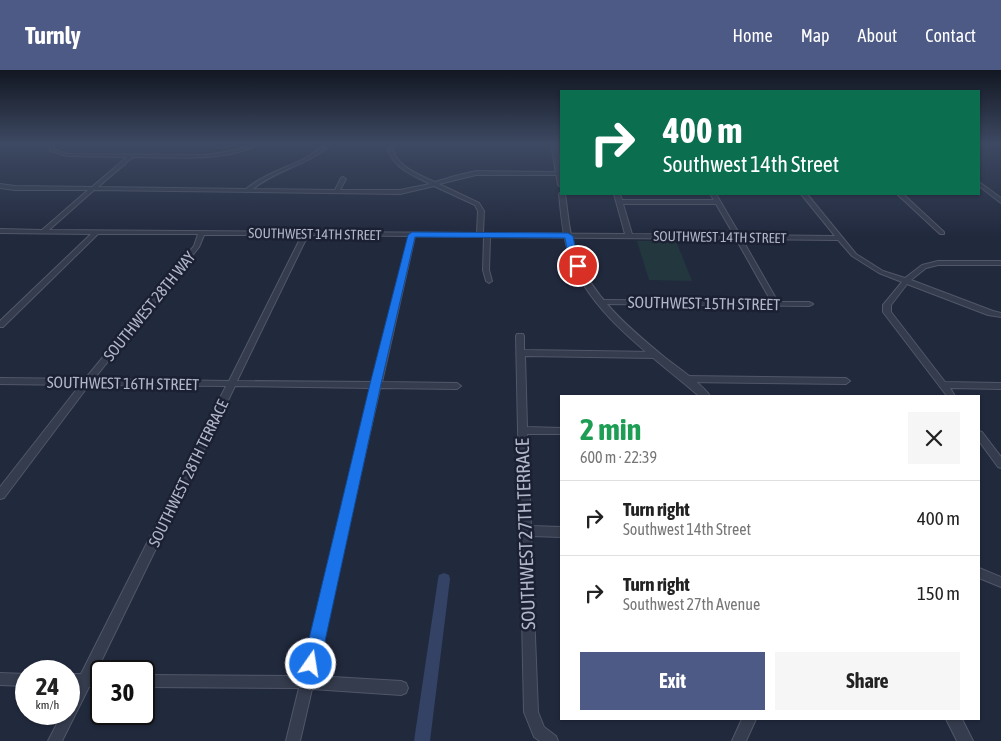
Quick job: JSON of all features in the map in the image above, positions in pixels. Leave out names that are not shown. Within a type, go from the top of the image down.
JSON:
[{"type":"street","points":[[43,232],[109,174]]},
{"type":"street","points":[[247,191],[258,180],[272,174]]},
{"type":"street","points":[[418,174],[476,204],[481,211],[486,270],[489,281]]},
{"type":"street","points":[[0,186],[91,190],[416,191],[462,174]]},
{"type":"street","points":[[336,192],[343,179]]},
{"type":"street","points":[[980,185],[1001,200]]},
{"type":"street","points":[[562,195],[568,236],[576,263],[600,302],[655,355],[704,395]]},
{"type":"street","points":[[617,195],[629,236]]},
{"type":"street","points":[[714,195],[776,304]]},
{"type":"street","points":[[805,195],[840,238],[864,263],[906,281],[1001,315]]},
{"type":"street","points":[[901,195],[942,234]]},
{"type":"street","points":[[619,202],[717,202]]},
{"type":"street","name":"SOUTHWEST 14TH STREET","points":[[0,232],[840,238]]},
{"type":"street","points":[[0,325],[96,232]]},
{"type":"street","name":"SOUTHWEST 28TH WAY","points":[[0,496],[86,382],[197,246],[202,233]]},
{"type":"street","name":"SOUTHWEST 28TH TERRACE","points":[[80,691],[306,233]]},
{"type":"street","points":[[293,741],[375,384],[412,235]]},
{"type":"street","points":[[949,395],[887,312],[888,305],[906,281],[924,266],[938,263],[1001,263]]},
{"type":"street","name":"SOUTHWEST 15TH STREET","points":[[600,302],[809,304]]},
{"type":"street","name":"SOUTHWEST 27TH TERRACE","points":[[520,336],[531,712],[539,732],[551,741]]},
{"type":"street","points":[[521,353],[655,355]]},
{"type":"street","points":[[685,378],[846,381]]},
{"type":"street","name":"SOUTHWEST 16TH STREET","points":[[0,381],[457,386]]},
{"type":"street","points":[[942,385],[1001,386]]},
{"type":"street","points":[[522,430],[560,431]]},
{"type":"street","points":[[980,435],[1001,464]]},
{"type":"street","points":[[526,531],[560,532]]},
{"type":"street","points":[[980,573],[1001,582]]},
{"type":"street","points":[[0,680],[15,680]]},
{"type":"street","points":[[80,680],[90,680]]},
{"type":"street","points":[[155,681],[307,682],[401,688]]},
{"type":"street","points":[[739,741],[749,720]]},
{"type":"street","points":[[954,720],[965,741]]},
{"type":"street","name":"SOUTHWEST 28TH TERRACE","points":[[55,741],[63,725]]},
{"type":"shaded area","points":[[637,241],[676,241],[692,281],[649,280]]},
{"type":"waterway","points":[[422,741],[444,579]]},
{"type":"route","points":[[311,664],[375,384],[412,235],[568,236],[573,257],[578,266]]}]
